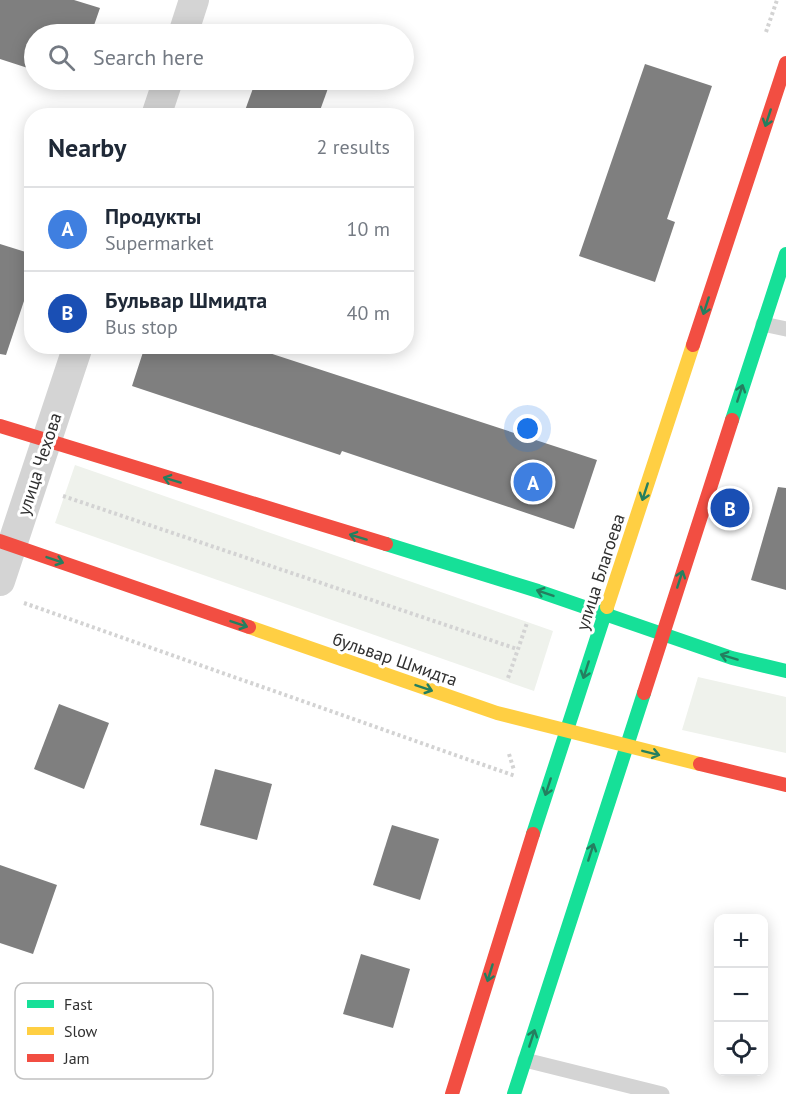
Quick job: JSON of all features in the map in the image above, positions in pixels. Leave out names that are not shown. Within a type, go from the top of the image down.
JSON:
[{"type":"main road","name":"улица Благоева","points":[[452,1094],[566,731],[786,63]]},
{"type":"main road","points":[[514,1094],[786,254]]},
{"type":"main road","points":[[0,426],[538,591],[732,658],[786,671]]},
{"type":"main road","name":"бульвар Шмидта","points":[[6,543],[496,713],[786,785]]},
{"type":"street","points":[[186,24],[194,0]]},
{"type":"street","points":[[159,108],[165,90]]},
{"type":"street","name":"улица Чехова","points":[[0,580],[6,543],[33,484],[75,354]]},
{"type":"lane","points":[[763,324],[786,329]]},
{"type":"lane","points":[[525,1060],[662,1094]]},
{"type":"path","points":[[33,484],[517,649]]},
{"type":"path","points":[[22,602],[516,776]]},
{"type":"shaded area","points":[[75,465],[553,631],[534,691],[55,523]]},
{"type":"shaded area","points":[[698,677],[786,697],[786,753],[682,730]]},
{"type":"building","points":[[0,0],[74,0],[100,8],[94,24],[24,24],[24,67],[0,59]]},
{"type":"building","points":[[645,64],[712,86],[667,219],[675,222],[655,282],[579,256]]},
{"type":"building","points":[[252,90],[327,90],[321,108],[246,108]]},
{"type":"building","points":[[0,244],[24,252],[24,301],[6,355],[0,354]]},
{"type":"building","points":[[142,354],[272,354],[597,460],[574,529],[342,451],[340,455],[132,386]]},
{"type":"building","points":[[778,487],[786,488],[786,590],[751,580]]},
{"type":"building","points":[[59,704],[109,723],[84,789],[34,769]]},
{"type":"building","points":[[215,769],[272,784],[257,840],[200,825]]},
{"type":"building","points":[[392,825],[439,839],[420,900],[373,885]]},
{"type":"building","points":[[0,865],[57,885],[33,954],[0,943]]},
{"type":"building","points":[[361,954],[410,969],[393,1028],[343,1014]]},
{"type":"traffic: fast","points":[[732,420],[786,254]]},
{"type":"traffic: fast","points":[[386,544],[538,591],[732,658],[786,671]]},
{"type":"traffic: fast","points":[[533,834],[607,607]]},
{"type":"traffic: fast","points":[[514,1094],[644,693]]},
{"type":"traffic: slow","points":[[607,607],[693,345]]},
{"type":"traffic: slow","points":[[249,627],[497,713],[700,764]]},
{"type":"traffic: jam","points":[[693,345],[786,63]]},
{"type":"traffic: jam","points":[[644,693],[732,420]]},
{"type":"traffic: jam","points":[[0,426],[386,544]]},
{"type":"traffic: jam","points":[[0,541],[249,627]]},
{"type":"traffic: jam","points":[[700,764],[786,785]]},
{"type":"traffic: jam","points":[[452,1094],[533,834]]},
{"type":"place","name":"Продукты","points":[[533,482]]},
{"type":"place","name":"Бульвар Шмидта","points":[[730,508]]}]
